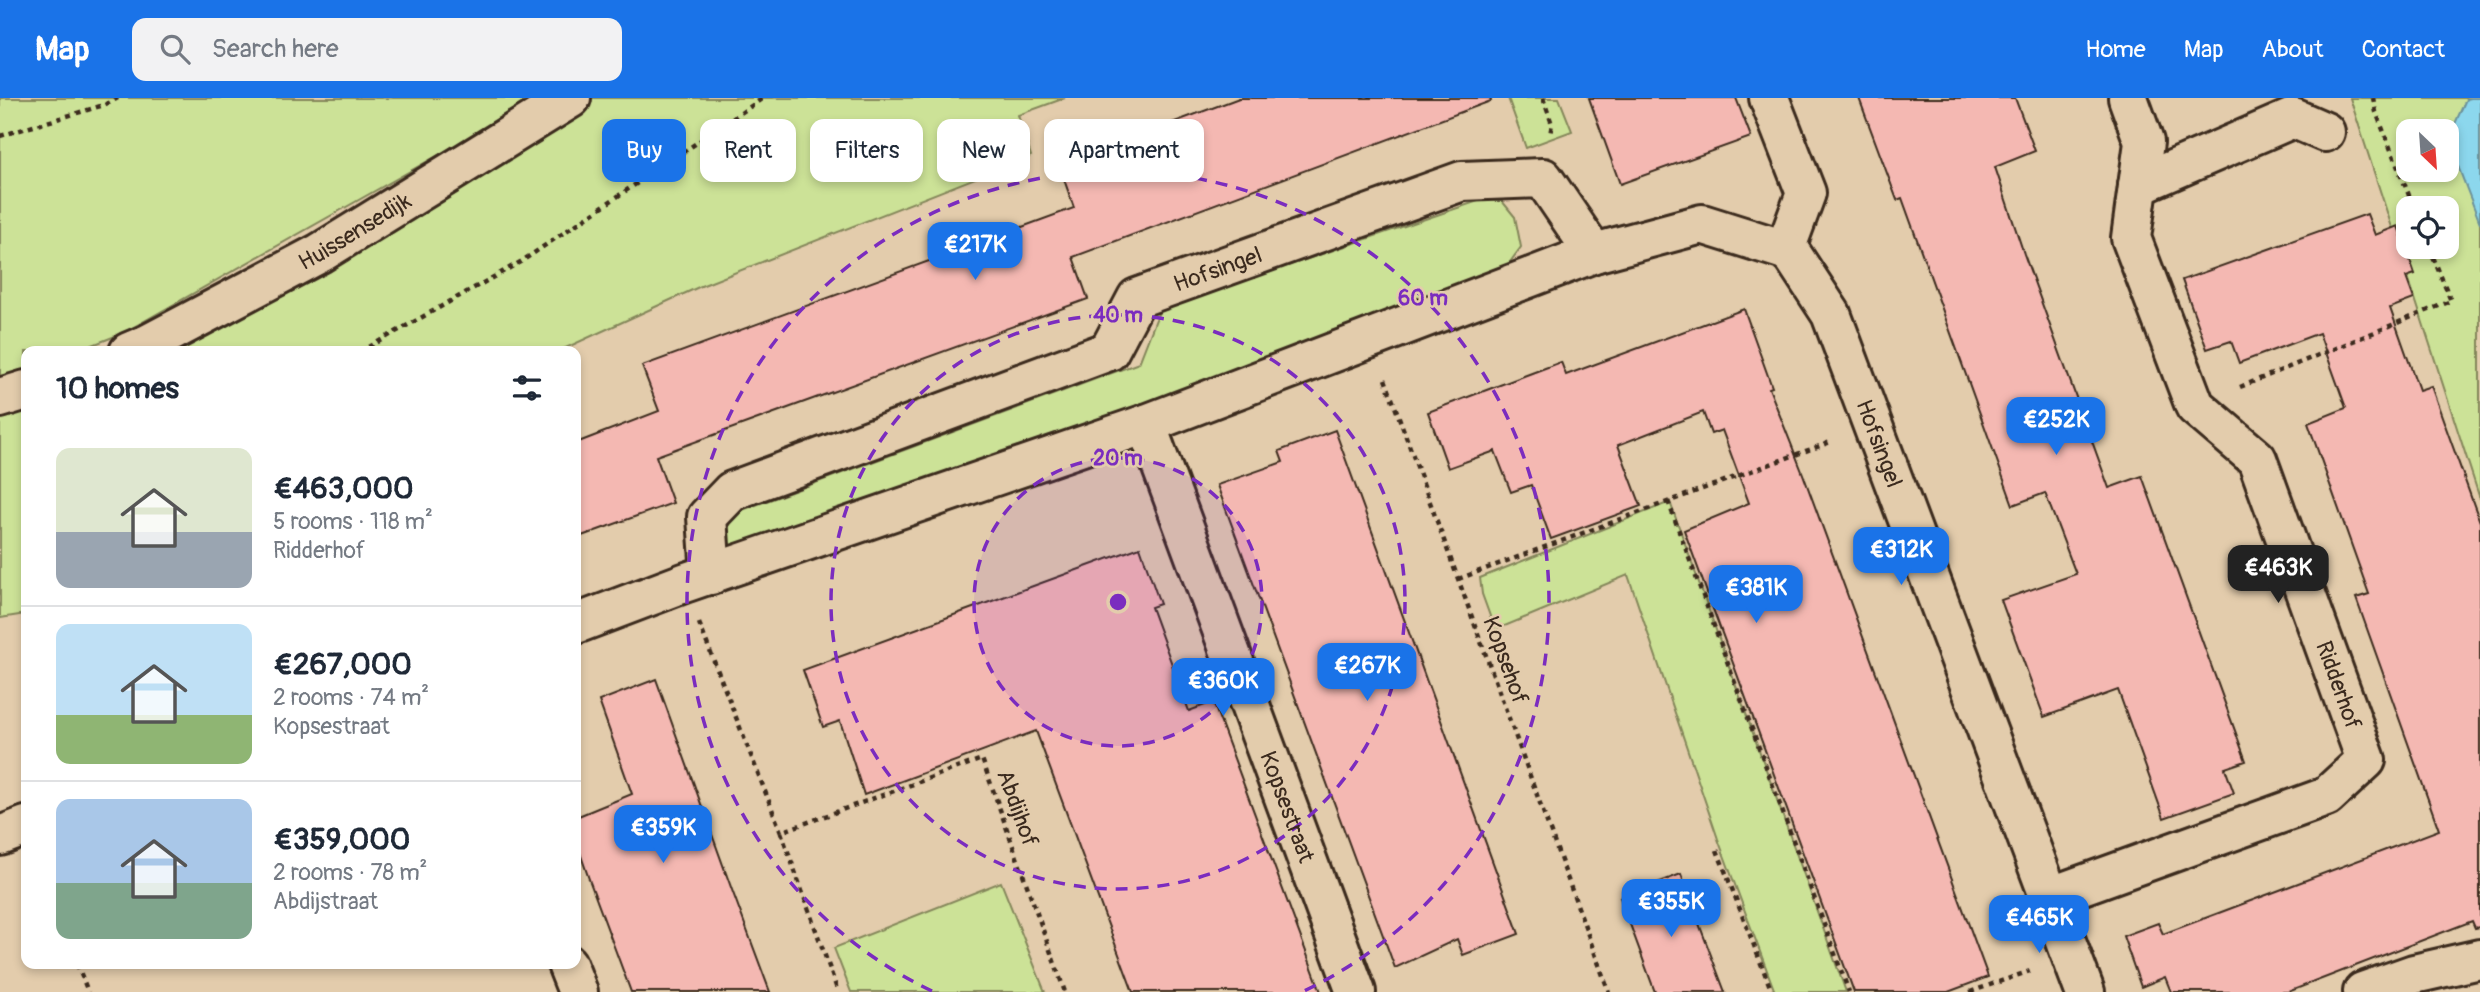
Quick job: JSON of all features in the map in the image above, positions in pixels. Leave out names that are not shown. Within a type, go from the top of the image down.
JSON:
[{"type":"street","name":"Huissensedijk","points":[[143,346],[320,253],[571,98]]},
{"type":"street","points":[[581,622],[697,579],[1146,424],[1594,253],[1702,224],[1785,250],[1806,193],[1769,98]]},
{"type":"street","name":"Ridderhof","points":[[2049,897],[2326,797],[2366,760],[2257,459],[2195,405],[2131,238],[2144,142],[2127,98]]},
{"type":"street","points":[[2138,185],[2293,118],[2325,132]]},
{"type":"street","name":"Hofsingel","points":[[697,579],[707,517],[732,491],[1109,351],[1137,298],[1462,181],[1543,178],[1594,253]]},
{"type":"street","name":"Hofsingel","points":[[1785,250],[1793,256],[1831,314],[2085,992]]},
{"type":"street","points":[[0,398],[21,392]]},
{"type":"street","name":"Kopsestraat","points":[[1146,424],[1356,992]]},
{"type":"street","points":[[0,836],[21,828]]},
{"type":"street","points":[[2363,992],[2414,974],[2480,959]]},
{"type":"street","points":[[569,969],[578,992]]},
{"type":"path","points":[[0,136],[104,106],[118,98]]},
{"type":"path","points":[[371,346],[522,261],[763,98]]},
{"type":"path","points":[[2373,98],[2409,196]]},
{"type":"path","points":[[2195,405],[2451,301],[2434,259]]},
{"type":"path","name":"Kopsehof","points":[[1370,339],[1609,992]]},
{"type":"path","points":[[1458,579],[1873,426]]},
{"type":"path","points":[[1668,500],[1849,992]]},
{"type":"path","points":[[697,579],[781,832],[838,992]]},
{"type":"path","name":"Abdijhof","points":[[781,832],[982,759],[1065,992]]},
{"type":"path","points":[[1717,850],[1772,992]]},
{"type":"path","points":[[1970,992],[2071,956]]},
{"type":"path","points":[[79,969],[88,992]]},
{"type":"green space","points":[[0,98],[533,98],[465,140],[123,333],[90,346],[21,346],[21,373],[0,381]]},
{"type":"green space","points":[[593,98],[1065,98],[1018,115],[1019,119],[937,119],[937,182],[965,182],[701,286],[570,346],[168,346],[360,242]]},
{"type":"green space","points":[[1508,98],[1559,98],[1572,131],[1526,148]]},
{"type":"green space","points":[[2350,98],[2480,98],[2480,499],[2402,259],[2459,259],[2459,196],[2396,196],[2396,240]]},
{"type":"green space","points":[[1484,199],[1502,201],[1515,217],[1521,247],[1502,273],[737,563],[722,542],[726,516],[1139,363],[1160,309]]},
{"type":"green space","points":[[21,405],[21,615],[0,618],[0,411]]},
{"type":"green space","points":[[1670,502],[1846,992],[1775,992],[1718,839],[1628,575],[1495,630],[1482,594],[1480,578]]},
{"type":"green space","points":[[1001,882],[1045,992],[851,992],[834,948]]},
{"type":"water","points":[[2480,98],[2480,223],[2459,169],[2457,119],[2466,99]]},
{"type":"building","points":[[1239,98],[1490,98],[1491,101],[1073,257],[1088,299],[656,456],[673,503],[581,536],[581,441],[659,411],[642,366],[1074,208],[1065,182],[1204,182],[1204,119],[1183,119]]},
{"type":"building","points":[[1589,98],[1736,98],[1751,137],[1620,184]]},
{"type":"building","points":[[1859,98],[2015,98],[2035,151],[1995,167],[2109,488],[2142,476],[2246,761],[2225,768],[2234,793],[2164,818],[2118,690],[2044,717],[2001,600],[2076,574],[2045,493],[2013,505],[1902,198],[1897,200]]},
{"type":"building","points":[[2367,214],[2375,235],[2396,227],[2396,259],[2410,259],[2415,274],[2406,277],[2414,299],[2390,308],[2419,390],[2431,386],[2480,522],[2480,927],[2475,928],[2472,921],[2288,992],[2171,992],[2165,977],[2141,987],[2123,936],[2158,923],[2163,934],[2439,830],[2356,598],[2369,594],[2308,423],[2346,408],[2319,333],[2239,363],[2231,341],[2207,349],[2182,280]]},
{"type":"building","points":[[1744,309],[1772,387],[1769,388],[1988,977],[1948,992],[1854,992],[1684,530],[1749,503],[1722,430],[1711,434],[1703,412],[1618,445],[1641,506],[1551,539],[1531,485],[1511,492],[1495,451],[1448,468],[1428,412],[1561,362],[1566,375]]},
{"type":"building","points":[[1335,430],[1519,934],[1463,955],[1457,939],[1395,968],[1217,485],[1283,462],[1279,451]]},
{"type":"building","points":[[1140,547],[1160,604],[1151,607],[1189,711],[1213,702],[1321,992],[1133,992],[1036,731],[864,795],[840,721],[823,727],[803,670]]},
{"type":"building","points":[[656,679],[770,992],[631,992],[581,856],[581,815],[632,794],[599,701]]},
{"type":"building","points":[[1681,874],[1725,992],[1655,992],[1620,897]]}]
